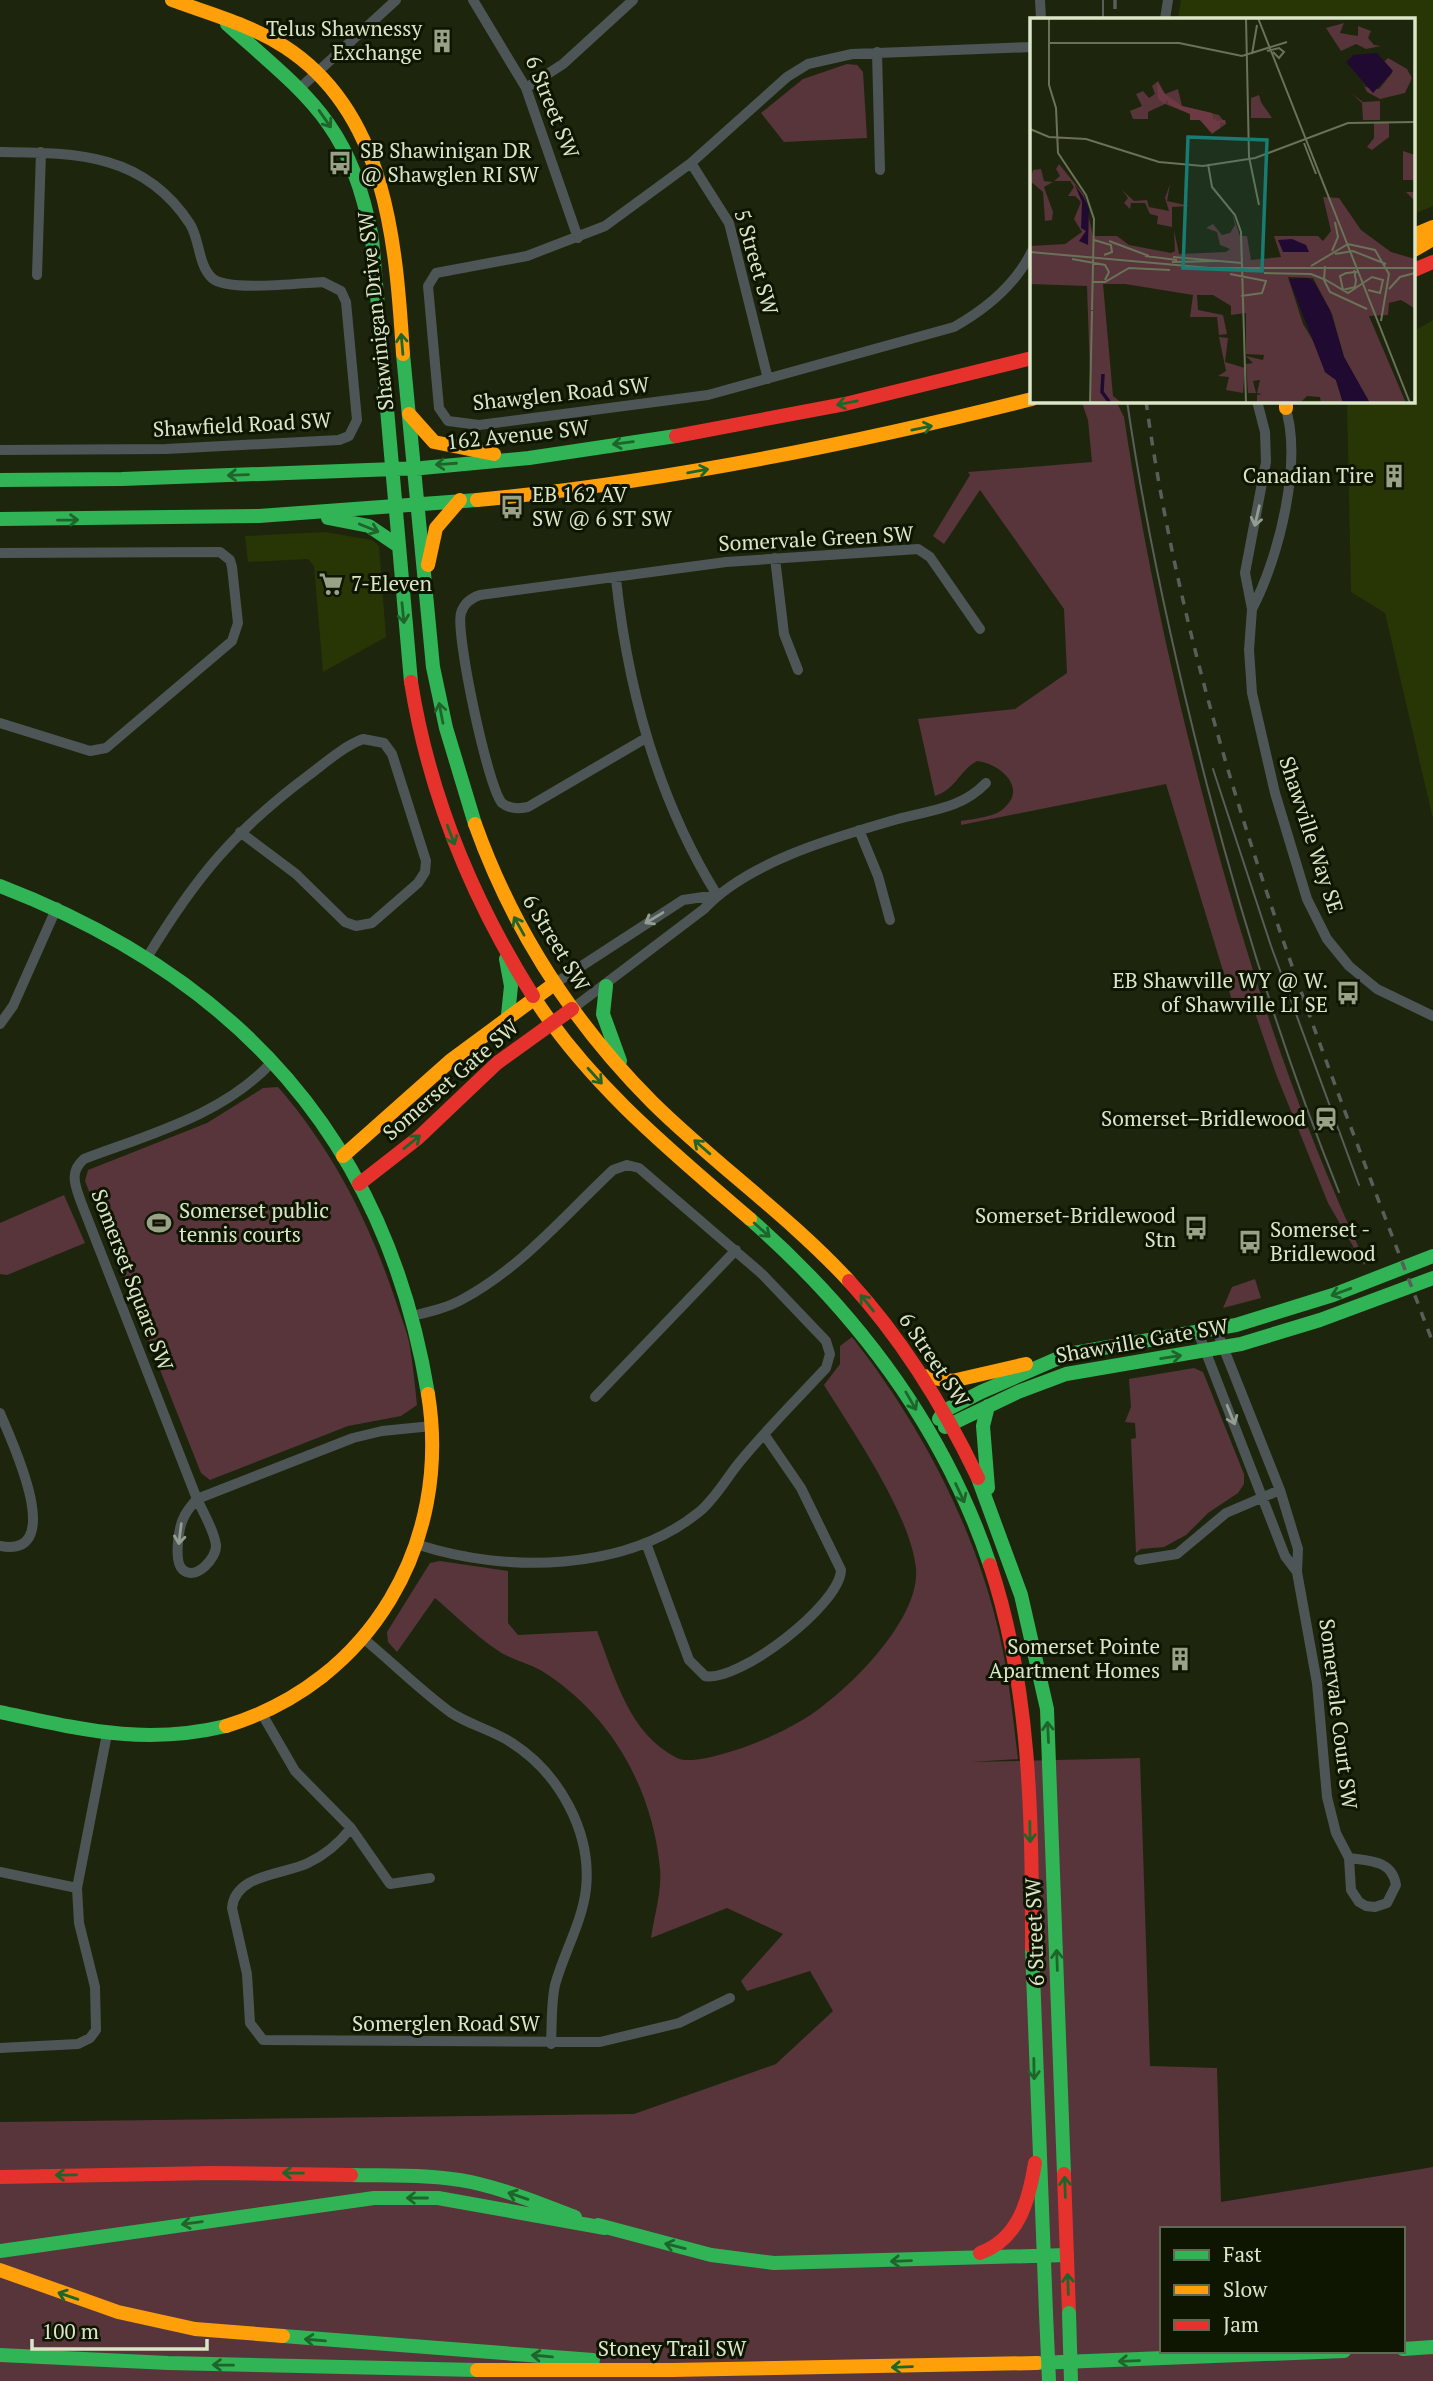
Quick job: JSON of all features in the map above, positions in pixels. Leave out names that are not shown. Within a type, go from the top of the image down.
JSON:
[{"type":"main road","name":"Shawinigan Drive SW","points":[[172,0],[264,33],[317,73],[344,103],[372,153],[392,231],[418,505]]},
{"type":"main road","name":"Shawinigan Drive SW","points":[[224,20],[300,88],[342,144],[366,206],[373,249],[394,507]]},
{"type":"main road","points":[[1416,234],[1433,227]]},
{"type":"main road","points":[[1416,249],[1433,239]]},
{"type":"main road","points":[[1416,269],[1433,262]]},
{"type":"main road","name":"162 Avenue SW","points":[[0,480],[58,482],[414,467],[527,458],[752,422],[932,386],[1030,359]]},
{"type":"main road","points":[[1001,408],[1030,395]]},
{"type":"main road","points":[[0,519],[289,514],[573,490],[697,471],[878,437],[1030,400]]},
{"type":"main road","points":[[408,412],[435,442],[473,452],[527,458]]},
{"type":"main road","points":[[425,580],[436,528],[460,500]]},
{"type":"main road","name":"6 Street SW","points":[[418,505],[433,667],[459,785],[496,881],[554,984],[626,1075],[687,1135],[768,1203],[861,1294],[923,1376],[953,1425],[1008,1546],[1029,1616],[1047,1709],[1071,2381]]},
{"type":"main road","name":"6 Street SW","points":[[394,507],[414,700],[430,771],[447,826],[470,883],[503,947],[552,1023],[592,1072],[639,1122],[827,1291],[883,1361],[930,1432],[982,1541],[1006,1616],[1022,1692],[1030,1817],[1034,2072],[1049,2381]]},
{"type":"main road","points":[[289,514],[345,520],[369,526],[397,545]]},
{"type":"main road","points":[[0,886],[57,907],[108,932],[148,956],[221,1012],[300,1094],[359,1184],[391,1254],[412,1317],[432,1426],[431,1489],[418,1545],[396,1595],[365,1639],[324,1678],[262,1714],[233,1725],[190,1734],[152,1737],[107,1734],[0,1712]]},
{"type":"main road","points":[[503,947],[510,986],[508,1015]]},
{"type":"main road","name":"Somerset Gate SW","points":[[343,1156],[387,1120],[450,1061],[508,1015],[554,984]]},
{"type":"main road","points":[[606,986],[603,1014],[606,1029],[626,1075]]},
{"type":"main road","name":"Somerset Gate SW","points":[[359,1184],[418,1138],[497,1063],[572,1009]]},
{"type":"main road","name":"Shawville Gate SW","points":[[930,1432],[944,1412],[1016,1376],[1068,1354],[1216,1329],[1292,1309],[1433,1256]]},
{"type":"main road","name":"Shawville Gate SW","points":[[930,1432],[953,1425],[988,1406],[1066,1374],[1224,1348],[1295,1328],[1433,1278]]},
{"type":"main road","points":[[923,1376],[952,1381],[1068,1354]]},
{"type":"main road","points":[[988,1406],[983,1426],[988,1497]]},
{"type":"main road","points":[[940,2259],[989,2251],[1008,2238],[1026,2201],[1039,2137]]},
{"type":"main road","points":[[0,2177],[213,2172],[418,2176],[470,2182],[516,2194],[606,2228]]},
{"type":"main road","points":[[0,2251],[374,2198],[438,2198],[606,2228],[741,2260],[806,2264],[1068,2255]]},
{"type":"main road","points":[[0,2270],[118,2312],[195,2329],[708,2370]]},
{"type":"main road","points":[[1405,2349],[1433,2347]]},
{"type":"main road","name":"Stoney Trail SW","points":[[0,2355],[344,2368],[708,2370],[1027,2364],[1295,2353]]},
{"type":"street","points":[[300,88],[396,0]]},
{"type":"street","name":"6 Street SW","points":[[473,0],[502,44],[526,88],[578,238]]},
{"type":"street","points":[[526,88],[563,64],[633,0]]},
{"type":"street","points":[[1041,0],[1041,18]]},
{"type":"street","points":[[1165,18],[1168,0]]},
{"type":"street","name":"Shawglen Road SW","points":[[1030,47],[877,52],[830,57],[808,64],[787,77],[691,163],[629,211],[578,238],[527,256],[432,275],[428,286],[439,408],[448,421],[479,425],[503,424],[708,395],[954,327],[984,308],[1004,290],[1030,254]]},
{"type":"street","points":[[877,52],[880,170]]},
{"type":"street","name":"Shawfield Road SW","points":[[0,152],[41,152],[98,158],[144,177],[179,208],[196,235],[204,266],[212,278],[219,282],[236,285],[323,282],[341,290],[346,302],[357,420],[349,436],[339,440],[166,449],[0,450]]},
{"type":"street","points":[[37,275],[41,152]]},
{"type":"street","name":"5 Street SW","points":[[691,163],[729,223],[768,379]]},
{"type":"street","name":"Shawville Way SE","points":[[1256,402],[1265,432],[1266,462],[1245,573],[1252,609],[1249,650],[1251,693],[1261,739],[1314,915],[1335,950],[1359,976],[1390,998],[1433,1016]]},
{"type":"street","name":"Shawville Way SE","points":[[1252,609],[1268,579],[1286,497],[1291,440],[1285,403]]},
{"type":"street","name":"Somervale Green SW","points":[[646,738],[528,807],[510,807],[498,796],[483,748],[470,687],[460,618],[468,601],[480,595],[616,579],[726,562],[922,551],[930,557],[980,629]]},
{"type":"street","points":[[0,553],[220,552],[230,560],[232,567],[238,623],[227,646],[166,694],[106,748],[90,751],[0,723]]},
{"type":"street","points":[[775,558],[784,634],[798,670]]},
{"type":"street","points":[[616,579],[632,686],[646,738],[682,830],[717,895]]},
{"type":"street","points":[[148,956],[183,899],[216,856],[240,832],[323,764],[358,741],[376,739],[384,743],[392,754],[426,861],[425,872],[418,883],[372,923],[356,926],[345,922],[296,874],[240,832]]},
{"type":"street","points":[[554,984],[683,900],[717,895],[794,855],[859,830],[949,807],[966,800],[986,783]]},
{"type":"street","points":[[859,830],[878,876],[890,920]]},
{"type":"street","points":[[572,1009],[606,986],[704,909],[717,895]]},
{"type":"street","points":[[0,1024],[13,1006],[57,907]]},
{"type":"street","name":"Somerset Square SW","points":[[197,1499],[182,1519],[177,1559],[182,1570],[191,1573],[212,1560],[215,1549],[197,1499],[74,1185],[74,1171],[84,1159],[216,1107],[237,1095],[272,1062]]},
{"type":"street","points":[[412,1317],[461,1300],[491,1282],[613,1170],[623,1166],[639,1168],[736,1250],[789,1299],[829,1346],[826,1368],[764,1434],[702,1510],[669,1533],[646,1543],[596,1556],[528,1562],[473,1558],[418,1545]]},
{"type":"street","points":[[594,1397],[736,1250]]},
{"type":"street","name":"Somervale Court SW","points":[[1216,1329],[1280,1490],[1298,1549],[1297,1572],[1317,1683],[1329,1811],[1339,1842],[1349,1858],[1353,1896],[1370,1908],[1387,1903],[1396,1885],[1390,1869],[1382,1863],[1349,1858]]},
{"type":"street","name":"Somervale Court SW","points":[[1198,1332],[1285,1556],[1297,1572]]},
{"type":"street","points":[[0,1413],[27,1483],[34,1525],[24,1543],[14,1547],[0,1546]]},
{"type":"street","points":[[197,1499],[353,1438],[382,1431],[432,1426]]},
{"type":"street","points":[[646,1543],[689,1660],[705,1676],[721,1676],[756,1658],[804,1622],[834,1590],[841,1570],[801,1488],[764,1434]]},
{"type":"street","points":[[1139,1560],[1177,1554],[1226,1513],[1280,1490]]},
{"type":"street","name":"Somerglen Road SW","points":[[351,1828],[343,1839],[312,1861],[243,1885],[235,1894],[232,1908],[247,1974],[250,2023],[257,2036],[270,2042],[551,2044],[555,1988],[578,1928],[586,1887],[583,1846],[565,1798],[537,1761],[512,1743],[452,1713],[365,1639]]},
{"type":"street","points":[[262,1714],[295,1771],[351,1828],[390,1884],[430,1878]]},
{"type":"street","points":[[0,2048],[78,2044],[90,2038],[96,2030],[95,1987],[79,1923],[77,1888],[107,1734]]},
{"type":"street","points":[[0,1872],[77,1888]]},
{"type":"street","points":[[551,2044],[600,2042],[658,2030],[702,2014],[730,1998]]},
{"type":"shaded area","points":[[1181,0],[1433,0],[1433,206],[1416,213],[1416,18],[1178,18]]},
{"type":"shaded area","points":[[847,64],[857,65],[863,72],[867,138],[784,142],[761,113],[803,79]]},
{"type":"shaded area","points":[[1433,320],[1433,819],[1385,613],[1351,592],[1347,402],[1416,402],[1416,330]]},
{"type":"shaded area","points":[[1116,402],[1124,417],[1141,519],[1172,669],[1241,933],[1298,1100],[1366,1263],[1364,1265],[1328,1203],[1276,1074],[1254,1010],[1242,1004],[1234,1007],[1166,784],[961,825],[961,821],[999,812],[1010,801],[1013,793],[1012,785],[1002,772],[994,766],[977,761],[948,789],[935,796],[918,719],[1015,709],[1067,673],[1064,609],[980,490],[944,544],[933,536],[970,475],[968,472],[1092,462],[1088,420],[1082,403]]},
{"type":"shaded area","points":[[325,532],[372,540],[379,546],[386,637],[323,672],[314,566],[308,559],[248,562],[245,536]]},
{"type":"shaded area","points":[[278,1087],[331,1160],[372,1239],[407,1334],[417,1405],[401,1416],[348,1426],[210,1480],[201,1473],[85,1181],[88,1170],[207,1123],[263,1088]]},
{"type":"shaded area","points":[[64,1195],[85,1243],[7,1275],[0,1274],[0,1223]]},
{"type":"shaded area","points":[[1255,1279],[1261,1298],[1223,1308],[1232,1287]]},
{"type":"shaded area","points":[[852,1337],[877,1370],[922,1441],[961,1517],[990,1597],[1006,1668],[1018,1759],[971,1762],[1140,1758],[1150,2066],[1217,2068],[1221,2202],[1433,2167],[1433,2381],[0,2381],[0,2122],[634,2114],[776,2064],[833,2011],[810,1971],[747,1991],[741,1981],[783,1934],[727,1908],[651,1938],[659,1895],[660,1869],[649,1811],[625,1758],[609,1733],[569,1691],[545,1673],[497,1650],[435,1598],[397,1652],[388,1642],[387,1632],[430,1563],[440,1561],[508,1571],[508,1623],[518,1635],[597,1631],[618,1685],[635,1719],[661,1748],[677,1758],[698,1760],[732,1751],[758,1742],[808,1717],[834,1697],[883,1647],[908,1607],[916,1569],[904,1524],[892,1499],[824,1385],[840,1364],[840,1346]]},
{"type":"shaded area","points":[[1194,1368],[1203,1372],[1244,1474],[1244,1484],[1238,1493],[1208,1513],[1186,1535],[1164,1547],[1141,1549],[1136,1553],[1131,1439],[1136,1438],[1135,1423],[1125,1422],[1131,1407],[1129,1379]]},
{"type":"tram line","points":[[1103,0],[1103,18]]},
{"type":"tram line","points":[[1127,402],[1162,596],[1208,789],[1267,993],[1339,1192]]},
{"type":"tram line","points":[[1213,769],[1271,946],[1359,1185]]},
{"type":"railway","points":[[1115,0],[1115,18]]},
{"type":"railway","points":[[1146,402],[1166,523],[1193,643],[1226,762],[1262,880],[1303,996],[1433,1343]]},
{"type":"traffic: fast","points":[[227,24],[303,93],[322,115],[352,166],[363,199],[372,238],[411,682]]},
{"type":"traffic: fast","points":[[403,354],[433,667],[446,728],[475,824]]},
{"type":"traffic: fast","points":[[0,480],[122,479],[422,468],[529,458],[676,436]]},
{"type":"traffic: fast","points":[[0,519],[259,516],[477,500]]},
{"type":"traffic: fast","points":[[328,518],[369,526],[397,545]]},
{"type":"traffic: fast","points":[[0,886],[85,923],[161,968],[228,1019],[287,1078],[337,1145],[377,1220],[407,1303],[428,1394]]},
{"type":"traffic: fast","points":[[506,959],[511,986],[508,1015]]},
{"type":"traffic: fast","points":[[606,986],[603,1014],[620,1061]]},
{"type":"traffic: fast","points":[[750,1219],[826,1293],[893,1376],[948,1466],[990,1565]]},
{"type":"traffic: fast","points":[[939,1419],[944,1411],[981,1392],[1068,1354],[1236,1325],[1333,1295],[1433,1256]]},
{"type":"traffic: fast","points":[[945,1427],[1018,1392],[1066,1374],[1241,1344],[1320,1320],[1433,1278]]},
{"type":"traffic: fast","points":[[988,1406],[983,1426],[988,1488]]},
{"type":"traffic: fast","points":[[978,1478],[1021,1595],[1047,1709],[1064,2174]]},
{"type":"traffic: fast","points":[[0,1712],[85,1729],[139,1735],[167,1735],[226,1726]]},
{"type":"traffic: fast","points":[[1032,1947],[1046,2313]]},
{"type":"traffic: fast","points":[[351,2175],[456,2179],[511,2193],[575,2217]]},
{"type":"traffic: fast","points":[[0,2251],[374,2198],[438,2198],[605,2228]]},
{"type":"traffic: fast","points":[[598,2225],[711,2255],[774,2263],[1067,2255]]},
{"type":"traffic: fast","points":[[1046,2313],[1049,2381]]},
{"type":"traffic: fast","points":[[1069,2313],[1071,2381]]},
{"type":"traffic: fast","points":[[283,2336],[593,2360]]},
{"type":"traffic: fast","points":[[1405,2349],[1433,2347]]},
{"type":"traffic: fast","points":[[1037,2363],[1293,2353]]},
{"type":"traffic: fast","points":[[0,2355],[168,2363],[477,2370]]},
{"type":"traffic: slow","points":[[172,0],[244,26],[285,47],[319,75],[345,107],[365,144],[380,184],[396,269],[403,354]]},
{"type":"traffic: slow","points":[[1416,234],[1433,227]]},
{"type":"traffic: slow","points":[[1416,249],[1433,239]]},
{"type":"traffic: slow","points":[[477,500],[617,483],[756,460],[895,432],[1030,399]]},
{"type":"traffic: slow","points":[[1286,402],[1286,408]]},
{"type":"traffic: slow","points":[[409,414],[434,442],[494,454]]},
{"type":"traffic: slow","points":[[428,565],[436,528],[460,500]]},
{"type":"traffic: slow","points":[[475,824],[490,863],[527,938],[572,1008],[597,1041],[653,1103],[802,1234],[849,1281]]},
{"type":"traffic: slow","points":[[343,1156],[450,1061],[554,984]]},
{"type":"traffic: slow","points":[[533,996],[555,1028],[605,1087],[661,1142],[750,1219]]},
{"type":"traffic: slow","points":[[923,1376],[952,1381],[1026,1364]]},
{"type":"traffic: slow","points":[[226,1726],[277,1705],[322,1676],[360,1641],[390,1599],[413,1552],[427,1502],[432,1449],[428,1394]]},
{"type":"traffic: slow","points":[[0,2270],[118,2312],[195,2329],[283,2336]]},
{"type":"traffic: slow","points":[[477,2370],[672,2370],[1037,2363]]},
{"type":"traffic: jam","points":[[1416,269],[1433,262]]},
{"type":"traffic: jam","points":[[676,436],[845,404],[1030,358]]},
{"type":"traffic: jam","points":[[411,682],[429,765],[456,845],[491,922],[533,996]]},
{"type":"traffic: jam","points":[[359,1184],[418,1138],[497,1063],[572,1009]]},
{"type":"traffic: jam","points":[[849,1281],[869,1303],[921,1375],[978,1478]]},
{"type":"traffic: jam","points":[[990,1565],[1004,1611],[1021,1706],[1030,1802],[1032,1947]]},
{"type":"traffic: jam","points":[[980,2253],[1004,2238],[1020,2217],[1035,2163]]},
{"type":"traffic: jam","points":[[0,2177],[213,2173],[351,2175]]},
{"type":"traffic: jam","points":[[1064,2174],[1069,2313]]},
{"type":"place","name":"Telus Shawnessy Exchange","points":[[442,41]]},
{"type":"place","name":"SB Shawinigan DR @ Shawglen RI SW","points":[[340,163]]},
{"type":"place","name":"Canadian Tire","points":[[1394,476]]},
{"type":"place","name":"EB 162 AV SW @ 6 ST SW","points":[[512,507]]},
{"type":"place","name":"7-Eleven","points":[[331,584]]},
{"type":"place","name":"EB Shawville WY @ W. of Shawville LI SE","points":[[1348,993]]},
{"type":"place","name":"Somerset–Bridlewood","points":[[1326,1119]]},
{"type":"place","name":"Somerset public tennis courts","points":[[159,1223]]},
{"type":"place","name":"Somerset-Bridlewood Stn","points":[[1196,1228]]},
{"type":"place","name":"Somerset - Bridlewood","points":[[1250,1242]]},
{"type":"place","name":"Somerset Pointe Apartment Homes","points":[[1180,1659]]}]
